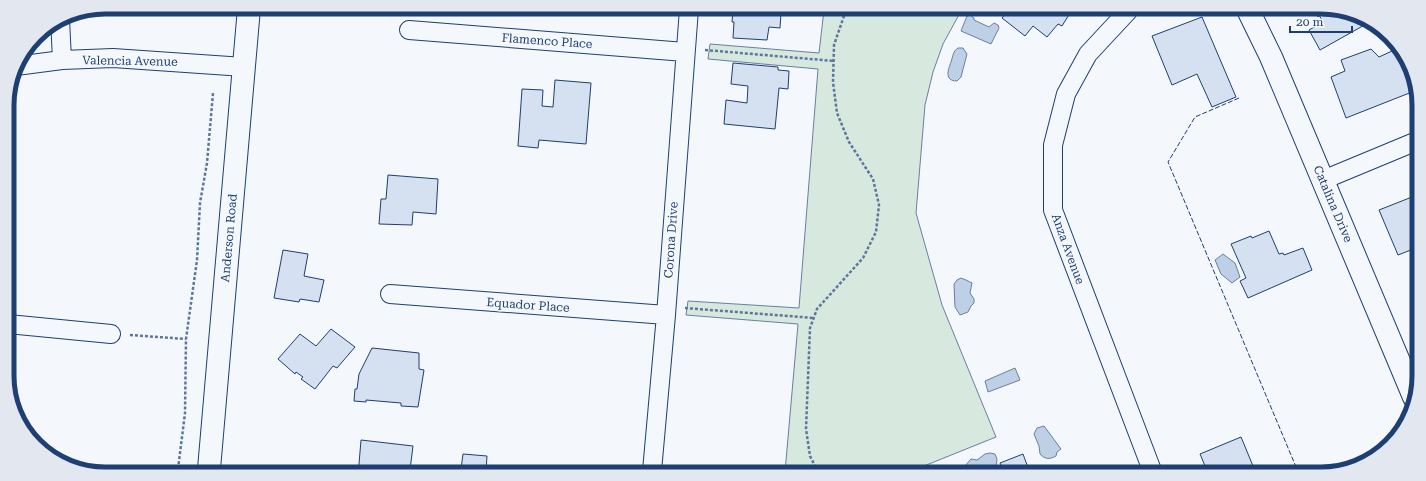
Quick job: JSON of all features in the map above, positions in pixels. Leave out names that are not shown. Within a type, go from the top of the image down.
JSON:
[{"type":"street","name":"Anderson Road","points":[[209,467],[248,14]]},
{"type":"street","name":"Corona Drive","points":[[652,467],[689,14]]},
{"type":"street","name":"Anza Avenue","points":[[1125,14],[1088,54],[1066,94],[1053,145],[1053,210],[1151,467]]},
{"type":"street","name":"Catalina Drive","points":[[1250,14],[1271,57],[1411,389]]},
{"type":"street","points":[[60,25],[62,60]]},
{"type":"street","name":"Flamenco Place","points":[[409,30],[685,50]]},
{"type":"street","name":"Valencia Avenue","points":[[23,65],[62,60],[113,58],[244,67]]},
{"type":"street","points":[[1323,180],[1412,143]]},
{"type":"street","name":"Equador Place","points":[[390,294],[666,310]]},
{"type":"street","points":[[14,325],[111,334]]},
{"type":"path","points":[[816,467],[810,456],[806,429],[810,328],[817,309],[863,258],[876,232],[879,205],[873,179],[849,142],[837,113],[833,82],[834,45],[845,14]]},
{"type":"path","points":[[685,50],[834,61]]},
{"type":"path","points":[[178,467],[185,413],[186,339],[197,260],[200,204],[207,162],[213,93]]},
{"type":"path","points":[[666,310],[814,318]]},
{"type":"path","points":[[111,334],[186,339]]},
{"type":"shaded area","points":[[824,14],[959,14],[943,44],[933,72],[925,105],[916,213],[942,305],[996,437],[921,467],[785,467],[798,324],[686,315],[688,301],[799,308],[818,69],[708,59],[710,44],[819,53]]},
{"type":"water","points":[[970,15],[974,18],[974,20],[989,27],[994,23],[998,25],[999,28],[991,44],[961,31],[967,16]]},
{"type":"water","points":[[958,48],[963,48],[967,54],[961,77],[957,81],[953,81],[950,79],[948,74],[953,54]]},
{"type":"water","points":[[1223,254],[1235,263],[1240,277],[1232,283],[1221,274],[1215,260]]},
{"type":"water","points":[[961,278],[972,283],[970,293],[974,299],[974,303],[968,312],[960,315],[955,307],[954,284]]},
{"type":"water","points":[[1015,368],[1020,380],[988,392],[985,381]]},
{"type":"water","points":[[1044,426],[1061,449],[1057,452],[1056,456],[1051,458],[1045,458],[1040,454],[1039,446],[1034,434],[1037,428]]},
{"type":"water","points":[[985,454],[995,454],[997,459],[996,467],[965,467],[971,459],[977,460]]},
{"type":"building","points":[[733,14],[781,14],[780,28],[769,27],[767,40],[733,38],[734,22],[732,22]]},
{"type":"building","points":[[1005,14],[1069,14],[1062,26],[1058,24],[1047,37],[1033,26],[1025,36],[1002,18]]},
{"type":"building","points":[[1316,14],[1345,17],[1365,25],[1320,50],[1309,30],[1323,22],[1319,15],[1318,17]]},
{"type":"building","points":[[1202,17],[1236,97],[1212,107],[1197,74],[1172,85],[1152,36]]},
{"type":"building","points":[[1371,49],[1379,57],[1394,51],[1407,75],[1411,92],[1346,118],[1331,77],[1345,71],[1341,60]]},
{"type":"building","points":[[733,63],[778,67],[778,70],[789,71],[788,89],[779,88],[775,129],[724,124],[726,100],[747,103],[748,86],[731,84]]},
{"type":"building","points":[[555,80],[591,83],[586,144],[539,140],[538,148],[518,146],[522,89],[543,90],[542,106],[553,107]]},
{"type":"building","points":[[388,175],[438,179],[436,214],[413,212],[412,225],[379,224],[381,199],[386,199]]},
{"type":"building","points":[[1412,197],[1412,250],[1398,255],[1379,210]]},
{"type":"building","points":[[1269,231],[1279,254],[1283,253],[1284,255],[1303,248],[1312,270],[1248,298],[1240,281],[1246,278],[1231,244]]},
{"type":"building","points":[[283,250],[308,254],[304,276],[324,280],[319,302],[300,299],[299,302],[274,298]]},
{"type":"building","points":[[331,329],[355,347],[337,368],[333,366],[315,389],[301,379],[303,377],[296,372],[295,374],[278,359],[300,334],[316,346]]},
{"type":"building","points":[[372,348],[419,353],[419,369],[424,370],[418,407],[401,406],[401,403],[366,400],[366,402],[354,401],[355,389],[357,389],[359,374]]},
{"type":"building","points":[[1241,437],[1253,466],[1205,467],[1200,454]]},
{"type":"building","points":[[361,440],[413,446],[410,467],[360,467]]},
{"type":"building","points":[[463,454],[487,456],[486,467],[461,467]]},
{"type":"building","points":[[1023,454],[1028,467],[1002,467],[1000,463]]},
{"type":"fence","points":[[1239,98],[1195,117],[1168,162],[1296,467]]}]
